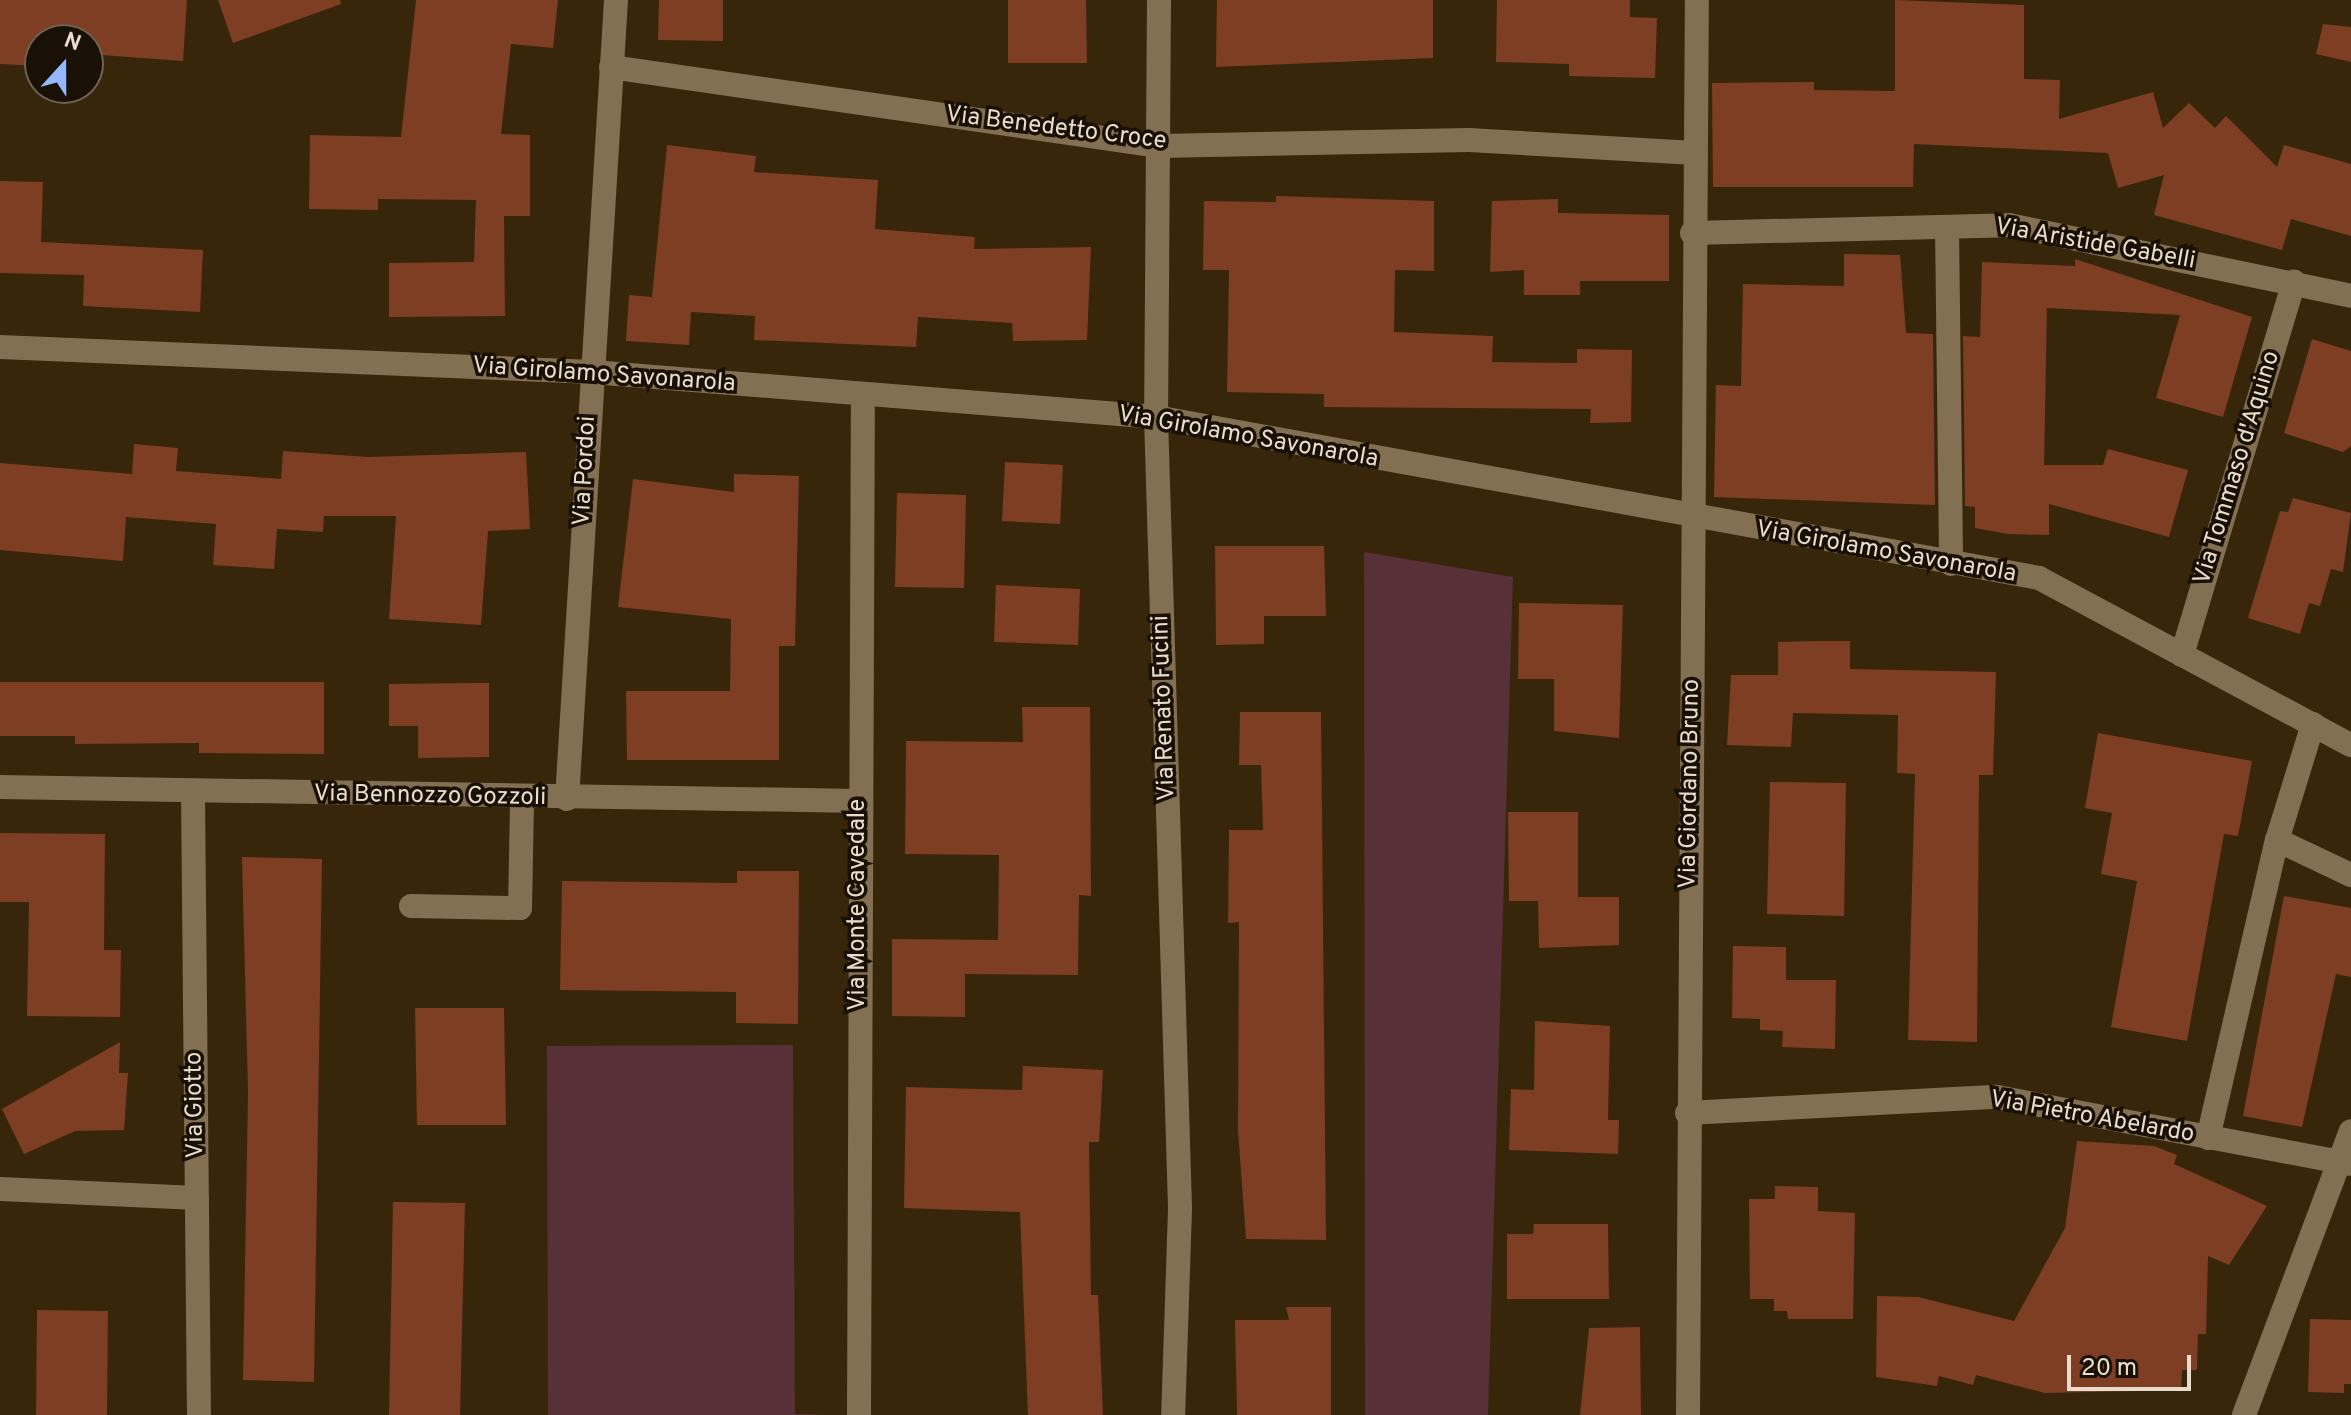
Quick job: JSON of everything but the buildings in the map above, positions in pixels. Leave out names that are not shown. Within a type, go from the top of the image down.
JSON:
[{"type":"street","name":"Via Pordoi","points":[[567,799],[616,0]]},
{"type":"street","name":"Via Renato Fucini","points":[[1159,0],[1156,417],[1180,1209],[1173,1415]]},
{"type":"street","name":"Via Giordano Bruno","points":[[1688,1415],[1687,1113],[1695,520],[1692,233],[1697,0]]},
{"type":"street","name":"Via Benedetto Croce","points":[[611,67],[1159,146],[1469,140],[1695,153]]},
{"type":"street","name":"Via Aristide Gabelli","points":[[1692,233],[2009,225],[2294,281],[2351,296]]},
{"type":"street","points":[[1947,227],[1951,564]]},
{"type":"street","name":"Via Tommaso d'Aquino","points":[[2182,655],[2294,281]]},
{"type":"street","name":"Via Girolamo Savonarola","points":[[0,347],[592,372],[1156,417],[1695,520],[2039,578],[2351,745]]},
{"type":"street","name":"Via Monte Cavedale","points":[[859,1415],[859,801],[863,395]]},
{"type":"street","points":[[2208,1138],[2277,840],[2313,724]]},
{"type":"street","name":"Via Bennozzo Gozzoli","points":[[0,787],[193,794],[859,801]]},
{"type":"street","name":"Via Giotto","points":[[193,794],[199,1415]]},
{"type":"street","points":[[411,906],[520,908],[522,799]]},
{"type":"street","points":[[2277,840],[2351,875]]},
{"type":"street","name":"Via Pietro Abelardo","points":[[1687,1113],[1997,1097],[2345,1163]]},
{"type":"street","points":[[2244,1415],[2345,1163],[2351,1131]]},
{"type":"street","points":[[0,1189],[197,1198]]},
{"type":"shaded area","points":[[1364,552],[1513,577],[1488,1415],[1365,1415]]},
{"type":"shaded area","points":[[793,1045],[795,1414],[831,1415],[548,1415],[547,1046]]}]
